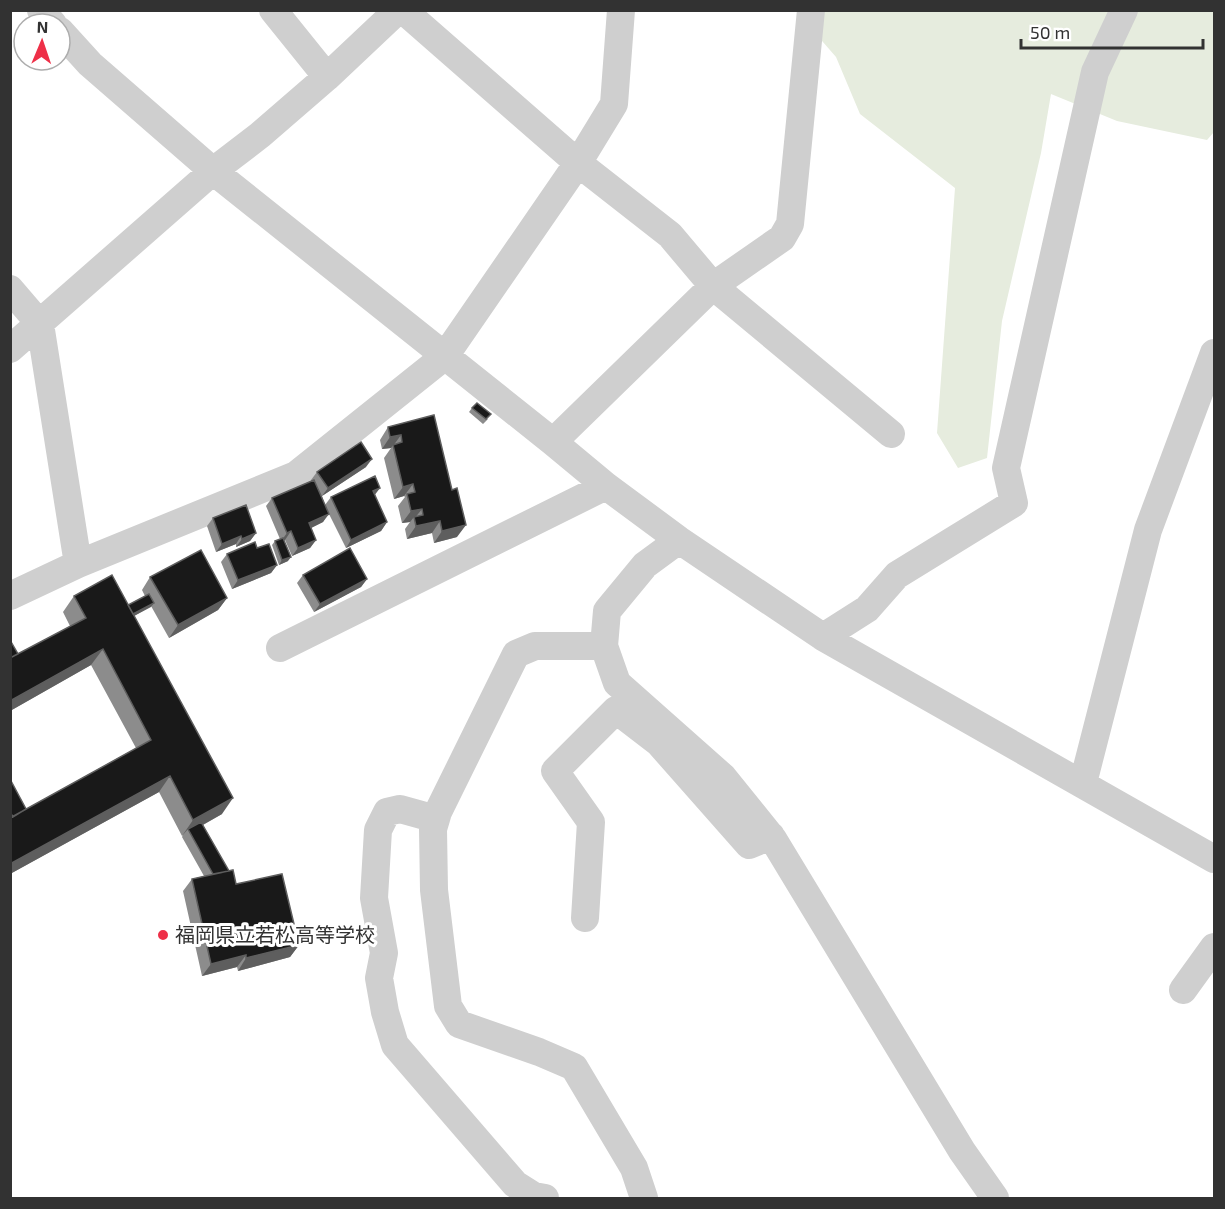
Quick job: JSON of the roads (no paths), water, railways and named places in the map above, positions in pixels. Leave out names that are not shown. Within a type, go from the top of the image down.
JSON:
[{"type":"street","points":[[273,10],[327,76]]},
{"type":"street","points":[[10,349],[213,171],[260,135],[398,10]]},
{"type":"street","points":[[403,10],[578,163],[670,235],[713,286],[891,434]]},
{"type":"street","points":[[10,596],[78,564],[296,476],[445,356],[578,163],[614,104],[621,10]]},
{"type":"street","points":[[553,442],[713,286],[782,238],[790,224],[811,10]]},
{"type":"street","points":[[823,637],[867,609],[897,575],[1014,503],[1005,468],[1047,279],[1095,72],[1124,10]]},
{"type":"street","points":[[72,44],[90,64],[213,171],[606,486],[679,540],[823,637],[1215,859]]},
{"type":"street","points":[[10,289],[40,324],[78,564]]},
{"type":"street","points":[[1083,783],[1148,530],[1215,353]]},
{"type":"street","points":[[280,648],[606,486]]},
{"type":"street","points":[[679,540],[645,565],[607,611],[604,646],[617,683],[723,777],[771,836],[932,1102],[995,1198]]},
{"type":"street","points":[[604,646],[535,646],[516,654],[436,819],[433,829],[434,890],[448,1006],[459,1024],[574,1067],[634,1168],[644,1198]]},
{"type":"street","points":[[585,918],[591,822],[555,771],[616,710],[659,743],[749,845],[771,836]]},
{"type":"street","points":[[436,819],[400,809],[387,812],[378,830],[374,898],[384,953],[380,978],[385,1012],[394,1045],[514,1184],[534,1196],[545,1198]]},
{"type":"street","points":[[1183,990],[1215,947]]},
{"type":"place","name":"福岡県立若松高等学校","points":[[163,935]]}]
